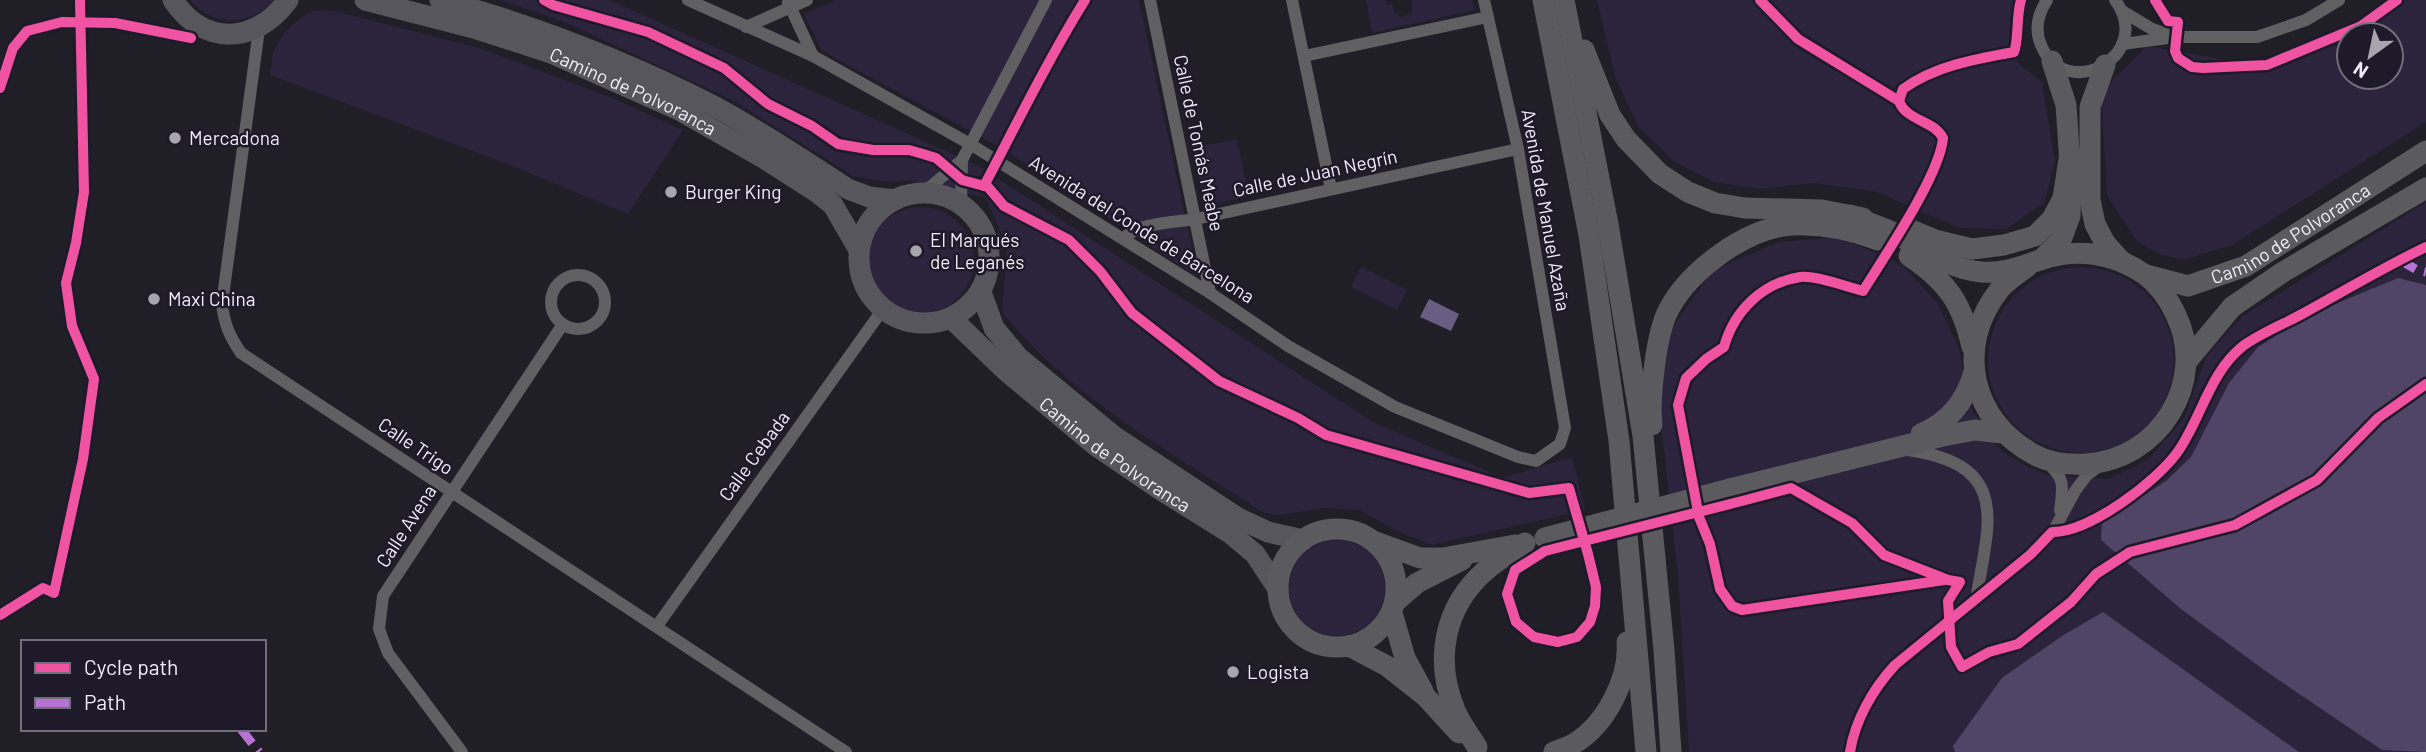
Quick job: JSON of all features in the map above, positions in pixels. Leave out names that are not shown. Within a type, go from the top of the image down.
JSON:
[{"type":"highway","points":[[1543,0],[1589,235],[1619,440],[1646,752]]},
{"type":"highway","points":[[1565,0],[1610,115],[1626,139],[1660,174],[1688,192],[1714,203],[1745,208],[1822,210],[1894,224],[1935,240],[1972,249],[2004,245],[2035,236],[2052,219],[2063,198],[2070,153]]},
{"type":"highway","points":[[1565,0],[1608,224],[1643,436],[1671,752]]},
{"type":"highway","points":[[1889,450],[1933,429],[1964,399],[1970,387],[1982,317],[1988,307],[2001,287],[2061,240],[2070,216],[2070,153],[2066,105],[2052,61]]},
{"type":"highway","points":[[2105,65],[2090,107],[2090,200],[2095,224],[2105,243],[2121,261]]},
{"type":"highway","name":"Camino de Polvoranca","points":[[2146,275],[2188,286],[2246,266],[2426,151]]},
{"type":"highway","name":"Camino de Polvoranca","points":[[2187,361],[2232,307],[2283,272],[2426,188]]},
{"type":"highway","points":[[1664,650],[1669,598],[1651,416],[1654,367],[1668,311],[1692,277],[1716,256],[1764,232],[1792,225],[1847,230],[1905,253],[1932,271],[1965,318],[1984,404],[2003,433],[2040,458],[2071,465],[2102,464],[2129,454],[2153,438],[2171,415],[2183,389],[2187,361],[2183,329],[2168,299],[2146,275],[2121,261],[2095,253],[2068,253],[2003,272],[1980,272],[1947,264],[1889,230],[1850,215]]},
{"type":"highway","points":[[1476,553],[1416,583],[1381,628],[1367,640],[1349,646],[1332,647],[1315,643],[1300,634],[1288,622],[1280,606],[1280,570],[1289,553],[1303,540],[1320,531],[1339,528],[1357,532],[1420,558],[1443,558],[1535,540],[1730,489],[1975,430],[2003,433]]},
{"type":"highway","points":[[1554,752],[1574,744],[1592,728],[1607,709],[1621,683],[1628,653],[1622,581],[1619,440]]},
{"type":"highway","points":[[1482,750],[1456,712],[1446,684],[1443,654],[1449,620],[1465,590],[1486,569],[1535,540]]},
{"type":"highway","points":[[1374,541],[1386,553],[1394,568],[1397,585],[1394,608],[1405,658],[1425,696]]},
{"type":"highway","points":[[1349,646],[1387,666],[1425,696],[1451,726],[1482,750]]},
{"type":"main road","points":[[173,0],[182,13],[198,26],[218,33],[239,34],[259,29],[277,16],[288,0]]},
{"type":"main road","name":"Camino de Polvoranca","points":[[365,0],[474,28],[538,49],[689,115],[818,193],[833,205],[859,250]]},
{"type":"main road","name":"Camino de Polvoranca","points":[[440,0],[559,38],[616,61],[713,106],[848,189],[869,197],[895,200]]},
{"type":"main road","points":[[923,193],[943,195],[961,204],[976,218],[986,234],[990,254],[989,273],[981,292],[968,307],[951,318],[934,324],[898,319],[871,297],[863,281],[859,250],[865,229],[878,212],[895,200],[923,193]]},
{"type":"main road","name":"Camino de Polvoranca","points":[[981,292],[994,328],[1018,357],[1115,437],[1238,518],[1268,532],[1303,540]]},
{"type":"main road","name":"Camino de Polvoranca","points":[[951,318],[1005,370],[1095,445],[1230,533],[1255,554],[1278,589]]},
{"type":"street","name":"Avenida del Conde de Barcelona","points":[[688,0],[813,56],[970,144],[1210,293],[1287,346],[1395,407],[1518,457],[1536,461],[1560,444],[1565,428]]},
{"type":"street","points":[[746,27],[789,4],[807,0]]},
{"type":"street","points":[[923,193],[962,160],[1046,0]]},
{"type":"street","name":"Calle de Tomás Meabe","points":[[1150,0],[1210,293]]},
{"type":"street","points":[[1292,0],[1331,189]]},
{"type":"street","name":"Avenida de Manuel Azaña","points":[[1484,0],[1518,149],[1565,428]]},
{"type":"street","points":[[2048,0],[2040,13],[2038,39],[2043,51],[2052,61],[2064,69],[2078,72],[2092,71],[2105,65],[2123,44],[2125,22],[2118,6]]},
{"type":"street","points":[[2123,44],[2176,37],[2257,37],[2306,20],[2339,0]]},
{"type":"street","points":[[789,4],[813,56]]},
{"type":"street","points":[[2118,6],[2152,29],[2176,37]]},
{"type":"street","points":[[1304,56],[1488,17]]},
{"type":"street","name":"Calle Trigo","points":[[259,29],[222,304],[229,335],[241,353],[846,752]]},
{"type":"street","name":"Calle de Juan Negrín","points":[[1124,239],[1129,232],[1137,229],[1196,219],[1518,149]]},
{"type":"street","points":[[961,204],[962,160]]},
{"type":"street","points":[[575,275],[592,279],[603,292],[605,300],[601,317],[595,323],[579,329],[563,324],[552,310],[553,291],[566,278],[575,275]]},
{"type":"street","name":"Calle Cebada","points":[[657,626],[883,309]]},
{"type":"street","name":"Calle Avena","points":[[462,752],[388,653],[379,629],[383,596],[563,324]]},
{"type":"street","points":[[1889,450],[1951,459],[1977,479],[1987,510],[1986,541],[1976,599]]},
{"type":"street","points":[[2040,458],[2058,472],[2063,487],[2055,528]]},
{"type":"street","points":[[1850,752],[1857,724],[1882,679],[1895,665],[2031,554],[2055,528],[2087,475],[2102,464]]},
{"type":"shaded area","points":[[190,0],[275,0],[255,15],[232,21],[210,16]]},
{"type":"shaded area","points":[[501,0],[610,0],[977,165],[1373,422],[1503,478],[1572,457],[1585,510],[1432,545],[1397,531],[1360,510],[1323,508],[1279,515],[1264,513],[1124,422],[1091,398],[1029,343],[1002,312],[1007,247],[986,198],[910,180],[887,182],[853,176],[734,101],[569,24]]},
{"type":"shaded area","points":[[836,0],[1139,0],[1198,277],[1003,149],[822,51],[804,14]]},
{"type":"shaded area","points":[[1366,0],[1386,0],[1387,5],[1392,4],[1394,12],[1402,17],[1412,13],[1412,0],[1472,0],[1474,10],[1372,33]]},
{"type":"shaded area","points":[[1597,0],[2018,0],[2008,45],[2019,64],[2042,82],[2055,162],[2044,203],[2006,229],[1959,228],[1877,192],[1814,183],[1758,189],[1715,182],[1675,162],[1638,127],[1615,76]]},
{"type":"shaded area","points":[[2404,0],[2426,0],[2426,122],[2232,245],[2183,260],[2159,254],[2137,241],[2107,195],[2101,92],[2147,46],[2274,68],[2335,41],[2335,91],[2405,91],[2405,21],[2375,21]]},
{"type":"shaded area","points":[[315,10],[335,11],[483,49],[615,99],[683,130],[628,214],[515,167],[270,75],[273,54],[285,32]]},
{"type":"shaded area","points":[[1237,139],[1249,197],[1205,206],[1192,148]]},
{"type":"shaded area","points":[[2426,202],[2426,752],[1689,752],[1678,576],[1659,406],[1670,330],[1713,270],[1779,242],[1840,237],[1902,265],[1937,302],[1959,348],[1969,406],[2002,452],[2049,475],[2107,479],[2150,457],[2185,417],[2206,356],[2243,316]]},
{"type":"shaded area","points":[[921,207],[941,211],[959,222],[970,240],[974,260],[970,280],[959,298],[941,309],[921,313],[901,309],[883,298],[872,280],[868,260],[872,240],[883,222],[901,211]]},
{"type":"shaded area","points":[[1361,267],[1407,290],[1397,310],[1351,287]]},
{"type":"shaded area","points":[[2081,267],[2117,274],[2147,294],[2167,324],[2174,360],[2167,396],[2147,426],[2117,446],[2081,453],[2045,446],[2015,426],[1995,396],[1988,360],[1995,324],[2015,294],[2045,274]]},
{"type":"shaded area","points":[[2398,278],[2426,285],[2426,752],[2382,750],[2267,672],[2181,609],[2101,540],[2102,522],[2166,481],[2191,457],[2229,383],[2258,347],[2311,314]]},
{"type":"shaded area","points":[[1429,299],[1459,314],[1451,331],[1420,317]]},
{"type":"shaded area","points":[[1337,540],[1355,544],[1371,554],[1381,570],[1385,588],[1381,606],[1371,622],[1355,632],[1337,636],[1319,632],[1303,622],[1293,606],[1289,588],[1293,570],[1303,554],[1319,544]]},
{"type":"shaded area","points":[[2103,612],[2299,752],[1955,752],[1953,746],[2002,678],[2062,636]]},
{"type":"marked path","points":[[2400,260],[2426,272]]},
{"type":"marked path","points":[[243,731],[259,752]]},
{"type":"cycle path","points":[[0,615],[43,588],[54,593],[83,459],[94,379],[72,326],[66,283],[84,192],[80,0]]},
{"type":"cycle path","points":[[544,0],[553,5],[648,32],[724,68],[768,104],[812,126],[838,144],[873,150],[909,150],[936,158],[962,180],[988,187],[1004,206],[1069,240],[1100,271],[1132,313],[1219,381],[1298,418],[1326,435],[1529,493],[1569,488],[1588,554],[1596,587],[1595,606],[1590,622],[1577,637],[1558,642],[1534,637],[1516,622],[1507,594],[1515,570],[1545,551],[1734,503],[1742,501],[1791,488],[1852,523],[1884,555],[1948,580],[1960,582],[1948,601],[1951,647],[1962,667],[1989,652],[2018,644],[2071,602],[2096,574],[2130,552],[2235,525],[2317,480],[2378,418],[2426,384]]},
{"type":"cycle path","points":[[984,186],[1045,69],[1085,0]]},
{"type":"cycle path","points":[[1760,0],[1798,39],[1899,101],[1908,113],[1933,127],[1943,138],[1940,154],[1922,194],[1863,291],[1807,277],[1774,285],[1762,292],[1742,311],[1724,347],[1686,378],[1678,405],[1699,517],[1710,544],[1720,589],[1732,606],[1742,610],[1944,580]]},
{"type":"cycle path","points":[[1899,101],[1903,89],[1942,69],[2014,52],[2021,0]]},
{"type":"cycle path","points":[[2155,0],[2168,21],[2178,22],[2175,51],[2178,58],[2192,67],[2203,68],[2267,65],[2361,26],[2397,0]]},
{"type":"cycle path","points":[[0,88],[13,48],[27,31],[62,22],[115,23],[191,38]]},
{"type":"cycle path","points":[[1850,752],[1856,728],[1866,706],[1895,665],[2031,554],[2052,532],[2085,524],[2122,503],[2156,476],[2187,437],[2222,368],[2243,346],[2426,247]]},
{"type":"place","name":"Mercadona","points":[[175,138]]},
{"type":"place","name":"Burger King","points":[[671,192]]},
{"type":"place","name":"El Marqués de Leganés","points":[[916,251]]},
{"type":"place","name":"Maxi China","points":[[154,299]]},
{"type":"place","name":"Logista","points":[[1233,672]]}]
